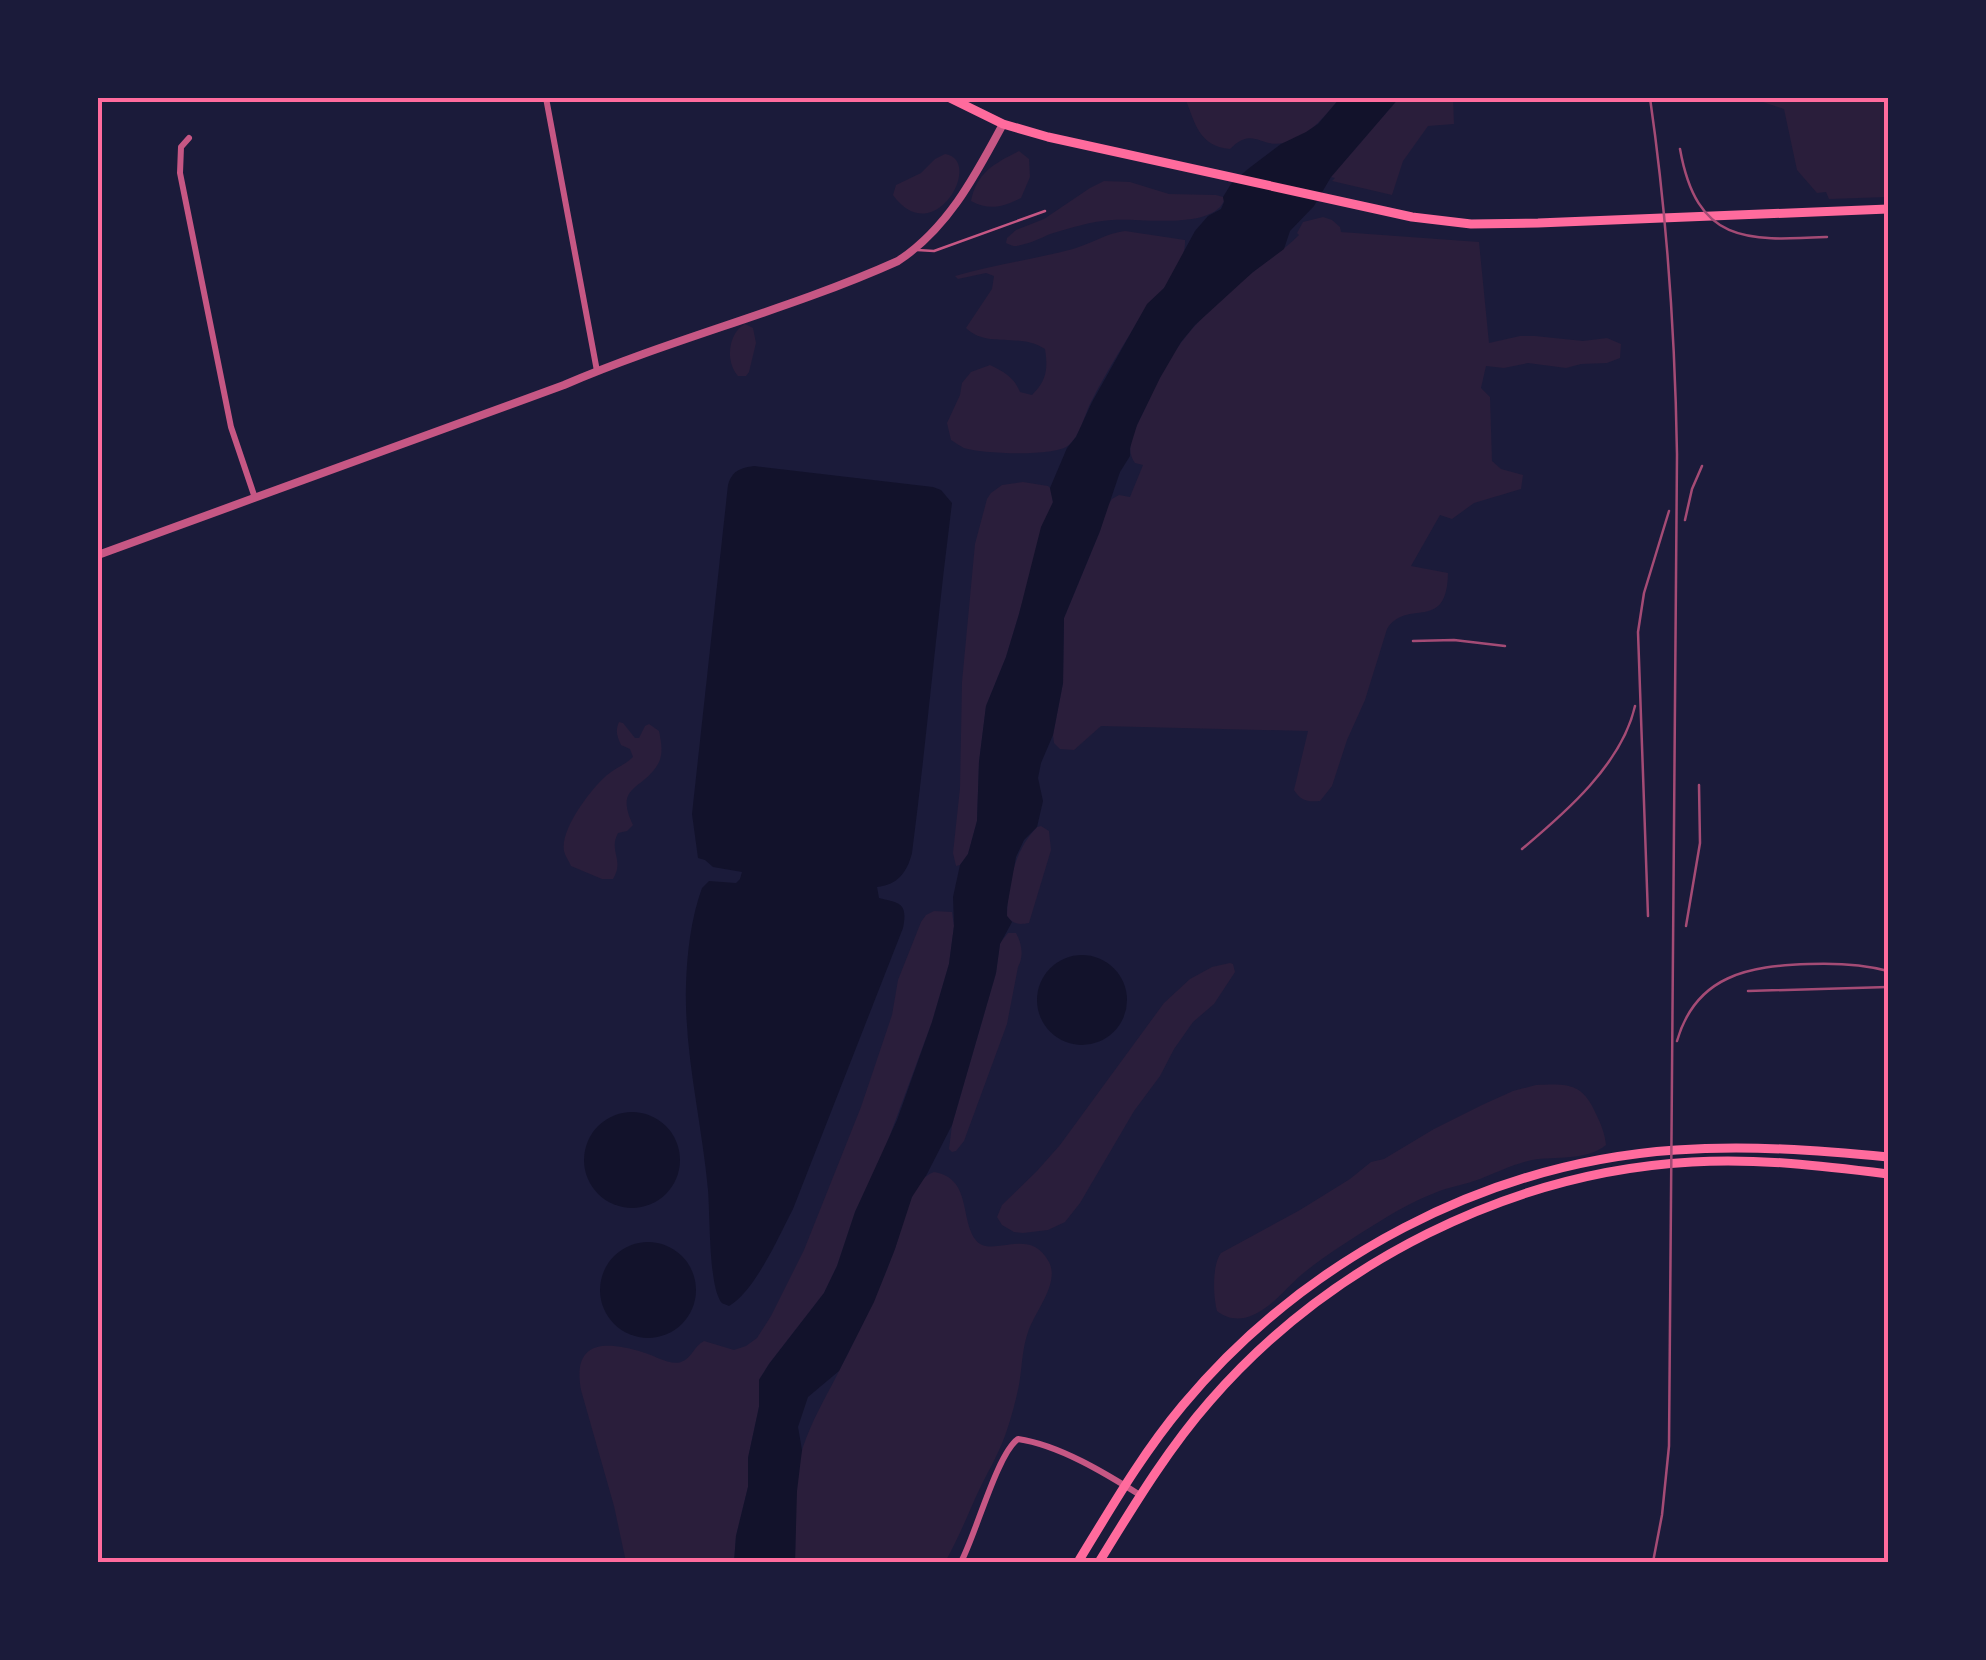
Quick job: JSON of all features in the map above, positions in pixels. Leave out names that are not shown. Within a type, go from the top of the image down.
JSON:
[{"type":"main road","points":[[950,98],[1003,124],[1412,217],[1488,225],[1888,209]]},
{"type":"main road","points":[[1078,1562],[1124,1485],[1184,1404],[1222,1362],[1258,1327],[1322,1277],[1385,1236],[1458,1202],[1553,1170],[1645,1153],[1772,1148],[1888,1157]]},
{"type":"main road","points":[[1098,1562],[1173,1447],[1210,1400],[1265,1345],[1324,1298],[1396,1251],[1477,1212],[1580,1178],[1647,1166],[1730,1161],[1888,1174]]},
{"type":"street","points":[[546,98],[597,371]]},
{"type":"street","points":[[98,555],[760,315],[898,261],[947,218],[1003,124]]},
{"type":"street","points":[[188,138],[181,147],[180,172],[231,426],[255,498]]},
{"type":"street","points":[[961,1562],[1000,1464],[1010,1444],[1018,1438],[1085,1464],[1140,1495]]},
{"type":"lane","points":[[915,250],[934,250],[1045,212]]},
{"type":"shaded area","points":[[1185,98],[1340,98],[1315,125],[1292,140],[1275,144],[1251,138],[1230,149],[1204,138]]},
{"type":"shaded area","points":[[1340,98],[1399,98],[1331,177],[1314,206],[1290,231],[1284,249],[1253,272],[1181,342],[1137,425],[1130,456],[1120,472],[1064,618],[1063,683],[1053,735],[1038,778],[1043,801],[1037,827],[1024,840],[1016,857],[1007,907],[1012,922],[1000,944],[996,973],[952,1125],[912,1197],[874,1302],[839,1371],[808,1397],[798,1427],[802,1450],[795,1562],[734,1562],[759,1407],[759,1380],[824,1293],[897,1120],[932,1022],[949,964],[953,897],[960,865],[968,854],[977,821],[986,706],[1006,657],[1041,527],[1053,502],[1050,488],[1067,448],[1147,304],[1164,288],[1195,231],[1208,216],[1221,209],[1231,184],[1281,144],[1318,124]]},
{"type":"shaded area","points":[[1399,98],[1453,98],[1454,124],[1428,126],[1403,161],[1392,195],[1332,181],[1335,178],[1331,177]]},
{"type":"shaded area","points":[[1751,98],[1888,98],[1888,197],[1829,199],[1826,192],[1817,193],[1797,170],[1784,109]]},
{"type":"shaded area","points":[[1019,151],[1029,159],[1030,177],[1021,198],[996,207],[971,201],[982,176]]},
{"type":"shaded area","points":[[945,154],[956,160],[960,171],[949,198],[938,209],[924,213],[909,210],[893,195],[896,185],[921,173]]},
{"type":"shaded area","points":[[1104,181],[1130,182],[1169,194],[1216,195],[1224,201],[1217,210],[1190,219],[1104,221],[1065,229],[1018,246],[1006,243],[1016,230],[1044,219]]},
{"type":"shaded area","points":[[1323,217],[1332,220],[1341,232],[1479,242],[1489,343],[1520,336],[1583,341],[1607,338],[1621,344],[1620,358],[1566,368],[1528,363],[1504,368],[1486,366],[1481,388],[1490,397],[1492,461],[1501,469],[1523,475],[1521,489],[1474,503],[1452,519],[1440,515],[1411,566],[1448,573],[1446,592],[1434,609],[1405,615],[1387,629],[1332,786],[1320,801],[1305,800],[1294,790],[1308,731],[1101,726],[1074,750],[1060,749],[1053,735],[1063,683],[1064,618],[1107,506],[1119,495],[1130,497],[1143,465],[1135,463],[1132,457],[1132,439],[1161,374],[1209,311],[1294,240],[1303,222]]},
{"type":"shaded area","points":[[1125,231],[1185,240],[1184,252],[1172,277],[1146,307],[1109,368],[1073,441],[1062,449],[1002,453],[964,448],[951,440],[947,423],[962,383],[971,372],[990,365],[1015,382],[1020,392],[1032,395],[1043,379],[1046,362],[1045,349],[1035,344],[984,338],[966,328],[992,289],[994,276],[955,276],[1073,249]]},
{"type":"shaded area","points":[[745,324],[753,328],[756,343],[749,372],[738,376],[731,363],[730,348],[735,334]]},
{"type":"shaded area","points":[[754,466],[933,487],[952,503],[912,853],[900,877],[877,887],[879,898],[901,905],[903,928],[793,1209],[757,1276],[729,1306],[719,1299],[713,1274],[686,985],[690,936],[702,888],[709,881],[736,883],[742,872],[713,867],[698,858],[692,814],[728,485],[737,471]]},
{"type":"shaded area","points":[[1023,482],[1048,486],[1053,502],[1006,657],[986,706],[977,821],[968,854],[956,866],[953,853],[960,788],[962,682],[975,544],[991,493],[1002,485]]},
{"type":"shaded area","points":[[619,722],[635,738],[649,724],[659,731],[661,752],[652,773],[628,795],[633,825],[618,833],[615,840],[617,866],[613,879],[602,879],[571,866],[564,842],[578,810],[593,790],[633,757],[630,749],[621,745]]},
{"type":"shaded area","points":[[1041,826],[1049,831],[1051,850],[1029,923],[1016,923],[1007,916],[1014,868],[1029,836]]},
{"type":"shaded area","points":[[934,911],[952,912],[954,926],[949,964],[932,1022],[883,1154],[855,1212],[824,1293],[759,1380],[759,1407],[734,1562],[626,1562],[581,1390],[582,1361],[594,1348],[616,1346],[677,1363],[688,1358],[704,1341],[734,1350],[757,1338],[804,1250],[861,1107],[892,1015],[898,980],[921,922]]},
{"type":"shaded area","points":[[1008,933],[1016,933],[1022,954],[1007,1024],[964,1141],[952,1152],[952,1125],[996,973],[1000,943]]},
{"type":"shaded area","points":[[1073,955],[1091,955],[1107,962],[1120,975],[1127,1000],[1120,1025],[1107,1038],[1091,1045],[1073,1045],[1057,1038],[1044,1025],[1037,1009],[1037,991],[1044,975],[1057,962]]},
{"type":"shaded area","points":[[1230,963],[1235,972],[1214,1004],[1193,1022],[1174,1049],[1065,1222],[1048,1230],[1023,1233],[1002,1225],[997,1217],[1002,1205],[1060,1145],[1164,1003],[1190,979]]},
{"type":"shaded area","points":[[1536,1085],[1565,1085],[1579,1090],[1596,1114],[1606,1145],[1580,1156],[1525,1162],[1430,1195],[1334,1251],[1261,1311],[1239,1318],[1217,1311],[1214,1281],[1221,1253],[1300,1210],[1371,1162],[1384,1159],[1482,1105]]},
{"type":"shaded area","points":[[632,1112],[650,1115],[666,1126],[677,1142],[677,1178],[666,1194],[650,1205],[632,1208],[614,1205],[598,1194],[587,1178],[584,1160],[587,1142],[598,1126],[614,1115]]},
{"type":"shaded area","points":[[934,1172],[954,1182],[970,1230],[982,1245],[1031,1245],[1041,1251],[1052,1270],[1049,1288],[1026,1338],[1018,1391],[1005,1437],[945,1562],[795,1562],[796,1490],[803,1447],[881,1283],[913,1195],[925,1177]]},
{"type":"shaded area","points":[[648,1242],[666,1245],[682,1256],[693,1272],[693,1308],[682,1324],[666,1335],[648,1338],[630,1335],[614,1324],[603,1308],[600,1290],[603,1272],[614,1256],[630,1245]]},
{"type":"railway","points":[[1650,98],[1669,275],[1677,454],[1669,1446],[1653,1562]]},
{"type":"railway","points":[[1680,149],[1688,180],[1713,220],[1749,236],[1827,237]]},
{"type":"railway","points":[[1685,520],[1702,466]]},
{"type":"railway","points":[[1648,916],[1638,632],[1644,593],[1669,511]]},
{"type":"railway","points":[[1413,641],[1454,640],[1505,646]]},
{"type":"railway","points":[[1522,849],[1590,786],[1618,748],[1635,706]]},
{"type":"railway","points":[[1686,926],[1700,843],[1699,785]]},
{"type":"railway","points":[[1677,1041],[1697,1001],[1711,988],[1746,972],[1819,964],[1859,965],[1888,971]]},
{"type":"railway","points":[[1748,991],[1888,987]]}]
